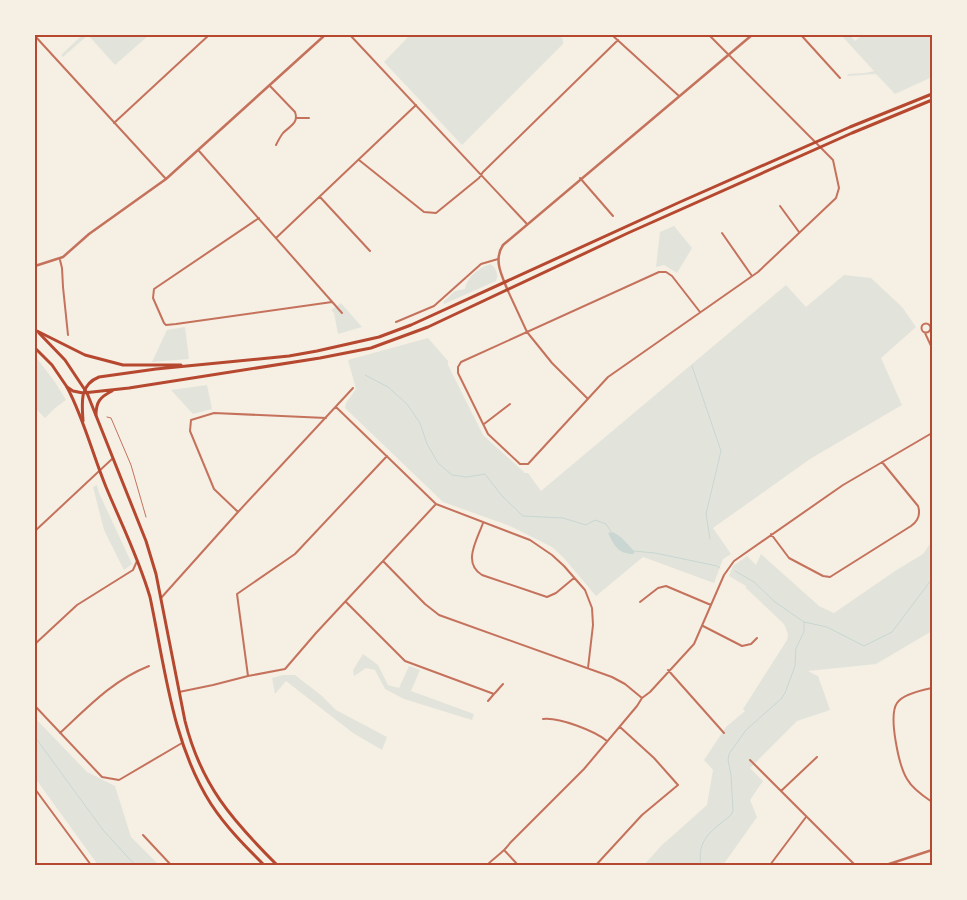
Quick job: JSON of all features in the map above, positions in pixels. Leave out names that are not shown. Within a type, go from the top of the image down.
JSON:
[{"type":"main road","points":[[84,389],[94,379],[104,376],[189,365],[289,356],[338,348],[380,337],[411,325],[850,127],[931,94]]},
{"type":"main road","points":[[66,387],[85,393],[117,389],[320,358],[371,348],[428,328],[636,229],[852,133],[932,100]]},
{"type":"main road","points":[[36,330],[85,355],[123,365],[189,365]]},
{"type":"main road","points":[[36,330],[59,353],[84,389],[114,458],[146,541],[156,574],[191,743],[200,766],[214,791],[238,825],[277,865]]},
{"type":"main road","points":[[35,348],[52,365],[66,387],[83,421],[100,470],[137,558],[150,597],[182,743],[197,779],[217,813],[241,842],[264,865]]},
{"type":"main road","points":[[96,415],[97,404],[101,397],[117,389]]},
{"type":"main road","points":[[83,421],[82,401],[85,393]]},
{"type":"street","points":[[114,123],[209,35]]},
{"type":"street","points":[[35,266],[60,260],[89,234],[166,179],[325,35]]},
{"type":"street","points":[[350,35],[527,224]]},
{"type":"street","points":[[612,35],[679,96]]},
{"type":"street","points":[[700,312],[672,276],[666,272],[659,272],[461,362],[458,367],[458,373],[488,434],[520,464],[528,464],[608,376],[752,276],[836,198],[839,188],[833,160],[709,35]]},
{"type":"street","points":[[587,398],[552,363],[527,332],[508,291],[498,259],[498,253],[503,245],[580,178],[752,35]]},
{"type":"street","points":[[801,35],[840,78]]},
{"type":"street","points":[[35,36],[166,179]]},
{"type":"street","points":[[359,160],[416,206],[430,214],[436,213],[481,175],[618,40]]},
{"type":"street","points":[[270,86],[295,112],[297,118],[295,123],[282,134],[276,145]]},
{"type":"street","points":[[276,238],[416,105]]},
{"type":"street","points":[[297,118],[309,118]]},
{"type":"street","points":[[199,151],[342,313]]},
{"type":"street","points":[[580,178],[613,216]]},
{"type":"street","points":[[320,197],[370,251]]},
{"type":"street","points":[[780,206],[799,232]]},
{"type":"street","points":[[259,218],[154,289],[153,298],[164,323],[166,325],[176,324],[332,302]]},
{"type":"street","points":[[722,233],[752,276]]},
{"type":"street","points":[[396,322],[434,306],[482,264],[498,259]]},
{"type":"street","points":[[60,260],[68,335]]},
{"type":"street","points":[[932,322],[922,327],[932,348]]},
{"type":"street","points":[[926,333],[930,330],[929,325]]},
{"type":"street","points":[[161,598],[238,512],[354,388]]},
{"type":"street","points":[[483,424],[510,404]]},
{"type":"street","points":[[336,407],[436,504],[530,540],[552,555],[588,595],[592,608],[593,625],[588,668]]},
{"type":"street","points":[[238,512],[214,488],[190,431],[191,420],[214,413],[326,418]]},
{"type":"street","points":[[487,865],[495,856],[505,851],[510,843],[584,769],[642,698],[650,692],[668,670],[694,644],[731,564],[843,485],[932,432]]},
{"type":"street","points":[[248,676],[238,594],[295,554],[387,456]]},
{"type":"street","points":[[35,530],[114,458]]},
{"type":"street","points":[[771,534],[789,558],[823,576],[830,577],[913,524],[920,514],[918,506],[882,462]]},
{"type":"street","points":[[179,692],[285,669],[436,504]]},
{"type":"street","points":[[483,523],[471,560],[477,572],[547,597],[556,593],[574,578]]},
{"type":"street","points":[[35,644],[78,606],[127,574],[136,566],[137,558]]},
{"type":"street","points":[[382,561],[425,604],[439,615],[618,680],[642,698]]},
{"type":"street","points":[[640,602],[658,588],[666,586],[711,605]]},
{"type":"street","points":[[346,601],[405,661],[494,694]]},
{"type":"street","points":[[703,626],[742,646],[751,644],[757,638]]},
{"type":"street","points":[[60,733],[112,686],[132,673],[149,666]]},
{"type":"street","points":[[668,670],[724,734]]},
{"type":"street","points":[[488,701],[504,684]]},
{"type":"street","points":[[932,688],[901,699],[896,704],[894,715],[896,742],[904,773],[910,784],[932,802]]},
{"type":"street","points":[[35,706],[102,777],[120,780],[182,743]]},
{"type":"street","points":[[543,719],[557,720],[595,734],[608,741]]},
{"type":"street","points":[[596,865],[642,816],[678,784],[620,726]]},
{"type":"street","points":[[781,791],[817,757]]},
{"type":"street","points":[[750,760],[855,865]]},
{"type":"street","points":[[35,789],[91,865]]},
{"type":"street","points":[[770,865],[806,816]]},
{"type":"street","points":[[143,835],[171,865]]},
{"type":"street","points":[[886,865],[932,850]]},
{"type":"street","points":[[505,851],[518,865]]},
{"type":"lane","points":[[107,417],[111,418],[131,465],[146,517]]},
{"type":"shaded area","points":[[82,35],[88,35],[63,57],[61,55]]},
{"type":"shaded area","points":[[88,35],[149,35],[115,65]]},
{"type":"shaded area","points":[[410,35],[558,35],[563,39],[563,44],[462,145],[384,62]]},
{"type":"shaded area","points":[[841,35],[850,35],[855,41],[862,35],[932,35],[932,77],[895,94],[876,74],[847,76],[848,74],[874,71]]},
{"type":"shaded area","points":[[674,226],[692,248],[677,273],[664,265],[656,267],[660,232]]},
{"type":"shaded area","points":[[490,264],[496,271],[496,281],[444,304],[443,302],[455,291],[465,289],[468,280],[474,273]]},
{"type":"shaded area","points":[[844,275],[871,278],[902,307],[916,327],[881,358],[902,405],[810,459],[713,528],[731,554],[723,559],[714,583],[643,557],[596,596],[563,557],[552,547],[510,526],[443,502],[345,408],[346,403],[356,389],[348,360],[428,338],[448,361],[448,365],[483,435],[525,473],[528,473],[541,491],[786,285],[806,307]]},
{"type":"shaded area","points":[[341,303],[362,327],[338,334],[334,313],[331,310]]},
{"type":"shaded area","points":[[185,327],[189,359],[152,362],[167,330]]},
{"type":"shaded area","points":[[35,356],[66,400],[45,418],[35,408]]},
{"type":"shaded area","points":[[207,385],[212,409],[193,414],[171,390]]},
{"type":"shaded area","points":[[97,485],[132,564],[124,570],[104,530],[93,487]]},
{"type":"shaded area","points":[[612,532],[635,552],[628,554],[620,551],[608,533]]},
{"type":"shaded area","points":[[932,541],[932,631],[876,664],[808,671],[818,676],[830,710],[797,721],[750,768],[763,781],[750,800],[757,817],[723,865],[644,865],[661,846],[707,805],[713,770],[704,760],[726,727],[745,711],[743,709],[787,640],[788,634],[784,624],[746,586],[729,576],[733,566],[747,556],[756,565],[761,554],[819,606],[834,613],[923,554]]},
{"type":"shaded area","points":[[363,654],[378,665],[388,685],[399,688],[409,666],[420,670],[411,691],[474,714],[472,720],[404,699],[385,689],[375,670],[366,668],[354,676],[353,670]]},
{"type":"shaded area","points":[[283,675],[295,675],[322,696],[336,710],[387,737],[382,750],[353,733],[286,681],[275,694],[272,678]]},
{"type":"shaded area","points":[[35,718],[87,772],[115,786],[131,837],[159,865],[98,865],[35,778]]},
{"type":"waterway","points":[[692,366],[721,451],[706,514],[710,539]]},
{"type":"waterway","points":[[365,375],[388,387],[407,404],[420,423],[427,444],[438,463],[452,475],[467,477],[485,474],[502,496],[523,516],[563,518],[586,525],[595,520],[606,524],[612,533]]},
{"type":"waterway","points":[[634,551],[655,553],[720,568]]},
{"type":"waterway","points":[[735,571],[754,582],[775,602],[804,622]]},
{"type":"waterway","points":[[701,865],[701,848],[707,836],[733,811],[729,754],[746,730],[781,699],[785,693],[795,666],[796,648],[804,632],[804,622],[827,627],[864,646],[892,632],[932,579]]},
{"type":"waterway","points":[[35,737],[103,830],[135,865]]}]
